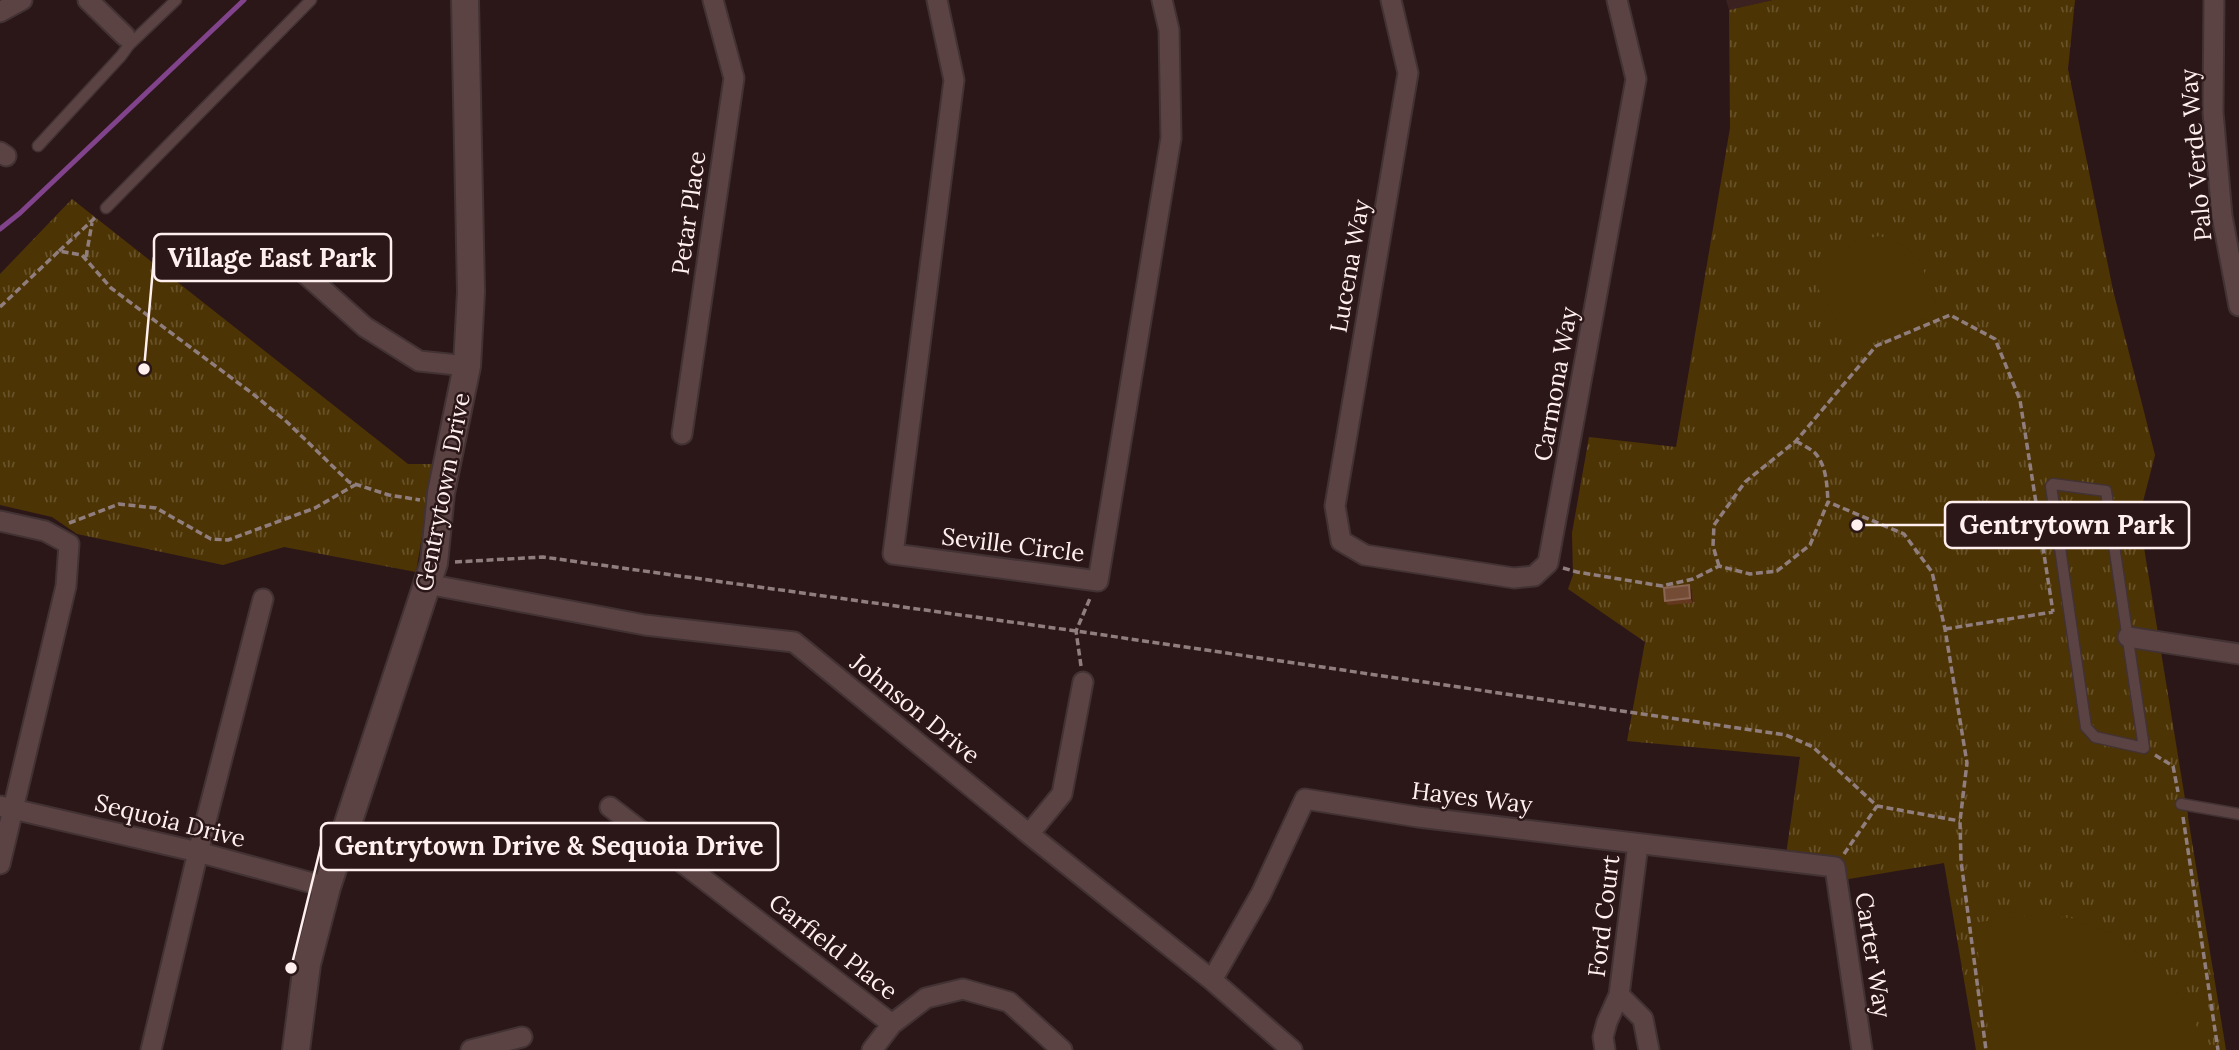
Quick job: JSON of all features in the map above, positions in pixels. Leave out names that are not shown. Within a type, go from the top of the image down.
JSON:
[{"type":"street","points":[[0,12],[22,0]]},
{"type":"street","points":[[89,0],[127,40]]},
{"type":"street","name":"Gentrytown Drive","points":[[296,1050],[307,964],[327,887],[430,573],[440,503],[467,366],[471,292],[466,0]]},
{"type":"street","name":"Petar Place","points":[[682,434],[734,78],[713,0]]},
{"type":"street","name":"Seville Circle","points":[[937,0],[954,80],[893,554],[1098,581],[1171,138],[1169,30],[1162,0]]},
{"type":"street","name":"Lucena Way","points":[[1391,0],[1408,73],[1335,506],[1341,541],[1366,555],[1514,578],[1534,576],[1548,563]]},
{"type":"street","name":"Carmona Way","points":[[1548,563],[1636,79],[1617,0]]},
{"type":"street","name":"Palo Verde Way","points":[[2214,0],[2214,125],[2222,216],[2239,306]]},
{"type":"street","points":[[284,255],[365,327],[419,361],[467,366]]},
{"type":"street","points":[[0,521],[47,533],[69,544],[66,586],[7,807],[0,864]]},
{"type":"street","name":"Johnson Drive","points":[[430,573],[645,625],[794,642],[1212,980],[1292,1050]]},
{"type":"street","points":[[152,1050],[198,852],[262,599]]},
{"type":"street","points":[[2127,637],[2239,654]]},
{"type":"street","points":[[1029,834],[1062,794],[1083,682]]},
{"type":"street","name":"Hayes Way","points":[[1212,980],[1261,894],[1305,799],[1418,817],[1835,867]]},
{"type":"street","name":"Sequoia Drive","points":[[7,807],[198,852],[327,887]]},
{"type":"street","name":"Garfield Place","points":[[610,807],[892,1024]]},
{"type":"street","name":"Ford Court","points":[[1605,1050],[1603,1037],[1619,995],[1638,844]]},
{"type":"street","name":"Carter Way","points":[[1835,867],[1862,1050]]},
{"type":"street","points":[[872,1050],[892,1024],[926,998],[964,989],[1009,1002],[1062,1050]]},
{"type":"street","name":"Ford Court","points":[[1619,995],[1643,1019],[1649,1050]]},
{"type":"street","points":[[471,1050],[522,1037]]},
{"type":"lane","points":[[38,146],[86,96],[127,40],[157,21],[176,0]]},
{"type":"lane","points":[[106,208],[311,0]]},
{"type":"lane","points":[[2053,484],[2106,491],[2127,637],[2144,748],[2095,737],[2086,727],[2050,486],[2053,484]]},
{"type":"lane","points":[[2181,804],[2239,814]]},
{"type":"path","points":[[0,307],[106,208]]},
{"type":"path","points":[[86,259],[92,221]]},
{"type":"path","points":[[60,251],[82,255],[111,288],[253,394],[287,422],[349,482],[389,495],[440,503]]},
{"type":"path","points":[[1718,566],[1713,546],[1714,525],[1745,482],[1796,441],[1876,346],[1950,315],[1995,339],[2020,400],[2053,612]]},
{"type":"path","points":[[1548,563],[1577,572],[1662,586],[1693,579],[1718,566],[1750,574],[1777,571],[1810,545],[1828,502],[1823,466],[1815,453],[1796,441]]},
{"type":"path","points":[[47,533],[119,504],[156,508],[211,539],[228,540],[315,508],[355,485]]},
{"type":"path","points":[[1828,502],[1904,534],[1932,572],[1945,629],[1967,763],[1960,821],[1961,862],[1986,1050]]},
{"type":"path","points":[[430,573],[543,557],[1076,631],[1786,735],[1814,747],[1877,806],[1960,821]]},
{"type":"path","points":[[1083,682],[1076,631],[1098,581]]},
{"type":"path","points":[[1945,629],[2069,610]]},
{"type":"path","points":[[2144,748],[2173,766],[2218,1050]]},
{"type":"path","points":[[1835,867],[1877,806]]},
{"type":"shaded area","points":[[1726,0],[1773,0],[1729,10]]},
{"type":"green space","points":[[1773,0],[2075,0],[2068,69],[2113,290],[2155,455],[2139,517],[2226,1050],[1976,1050],[1944,863],[1837,881],[1834,867],[1785,862],[1800,757],[1627,741],[1645,642],[1568,589],[1573,575],[1572,533],[1589,437],[1676,447],[1730,128],[1729,10]]},
{"type":"green space","points":[[72,199],[408,464],[434,464],[416,572],[284,547],[223,565],[77,534],[52,517],[0,505],[0,274]]},
{"type":"green space","points":[[1880,236],[1905,246],[1921,263],[1938,312],[1873,343],[1847,338],[1812,278],[1855,241]]},
{"type":"green space","points":[[2027,915],[2071,918],[2118,937],[2154,965],[2183,999],[2206,1050],[1991,1050],[1974,923]]},
{"type":"building","points":[[1689,585],[1690,598],[1665,601],[1664,588]]},
{"type":"waterway","points":[[0,229],[244,0]]},
{"type":"place","name":"Village East Park","points":[[144,369]]},
{"type":"place","name":"Gentrytown Park","points":[[1857,525]]},
{"type":"place","name":"Gentrytown Drive & Sequoia Drive","points":[[291,968]]}]
